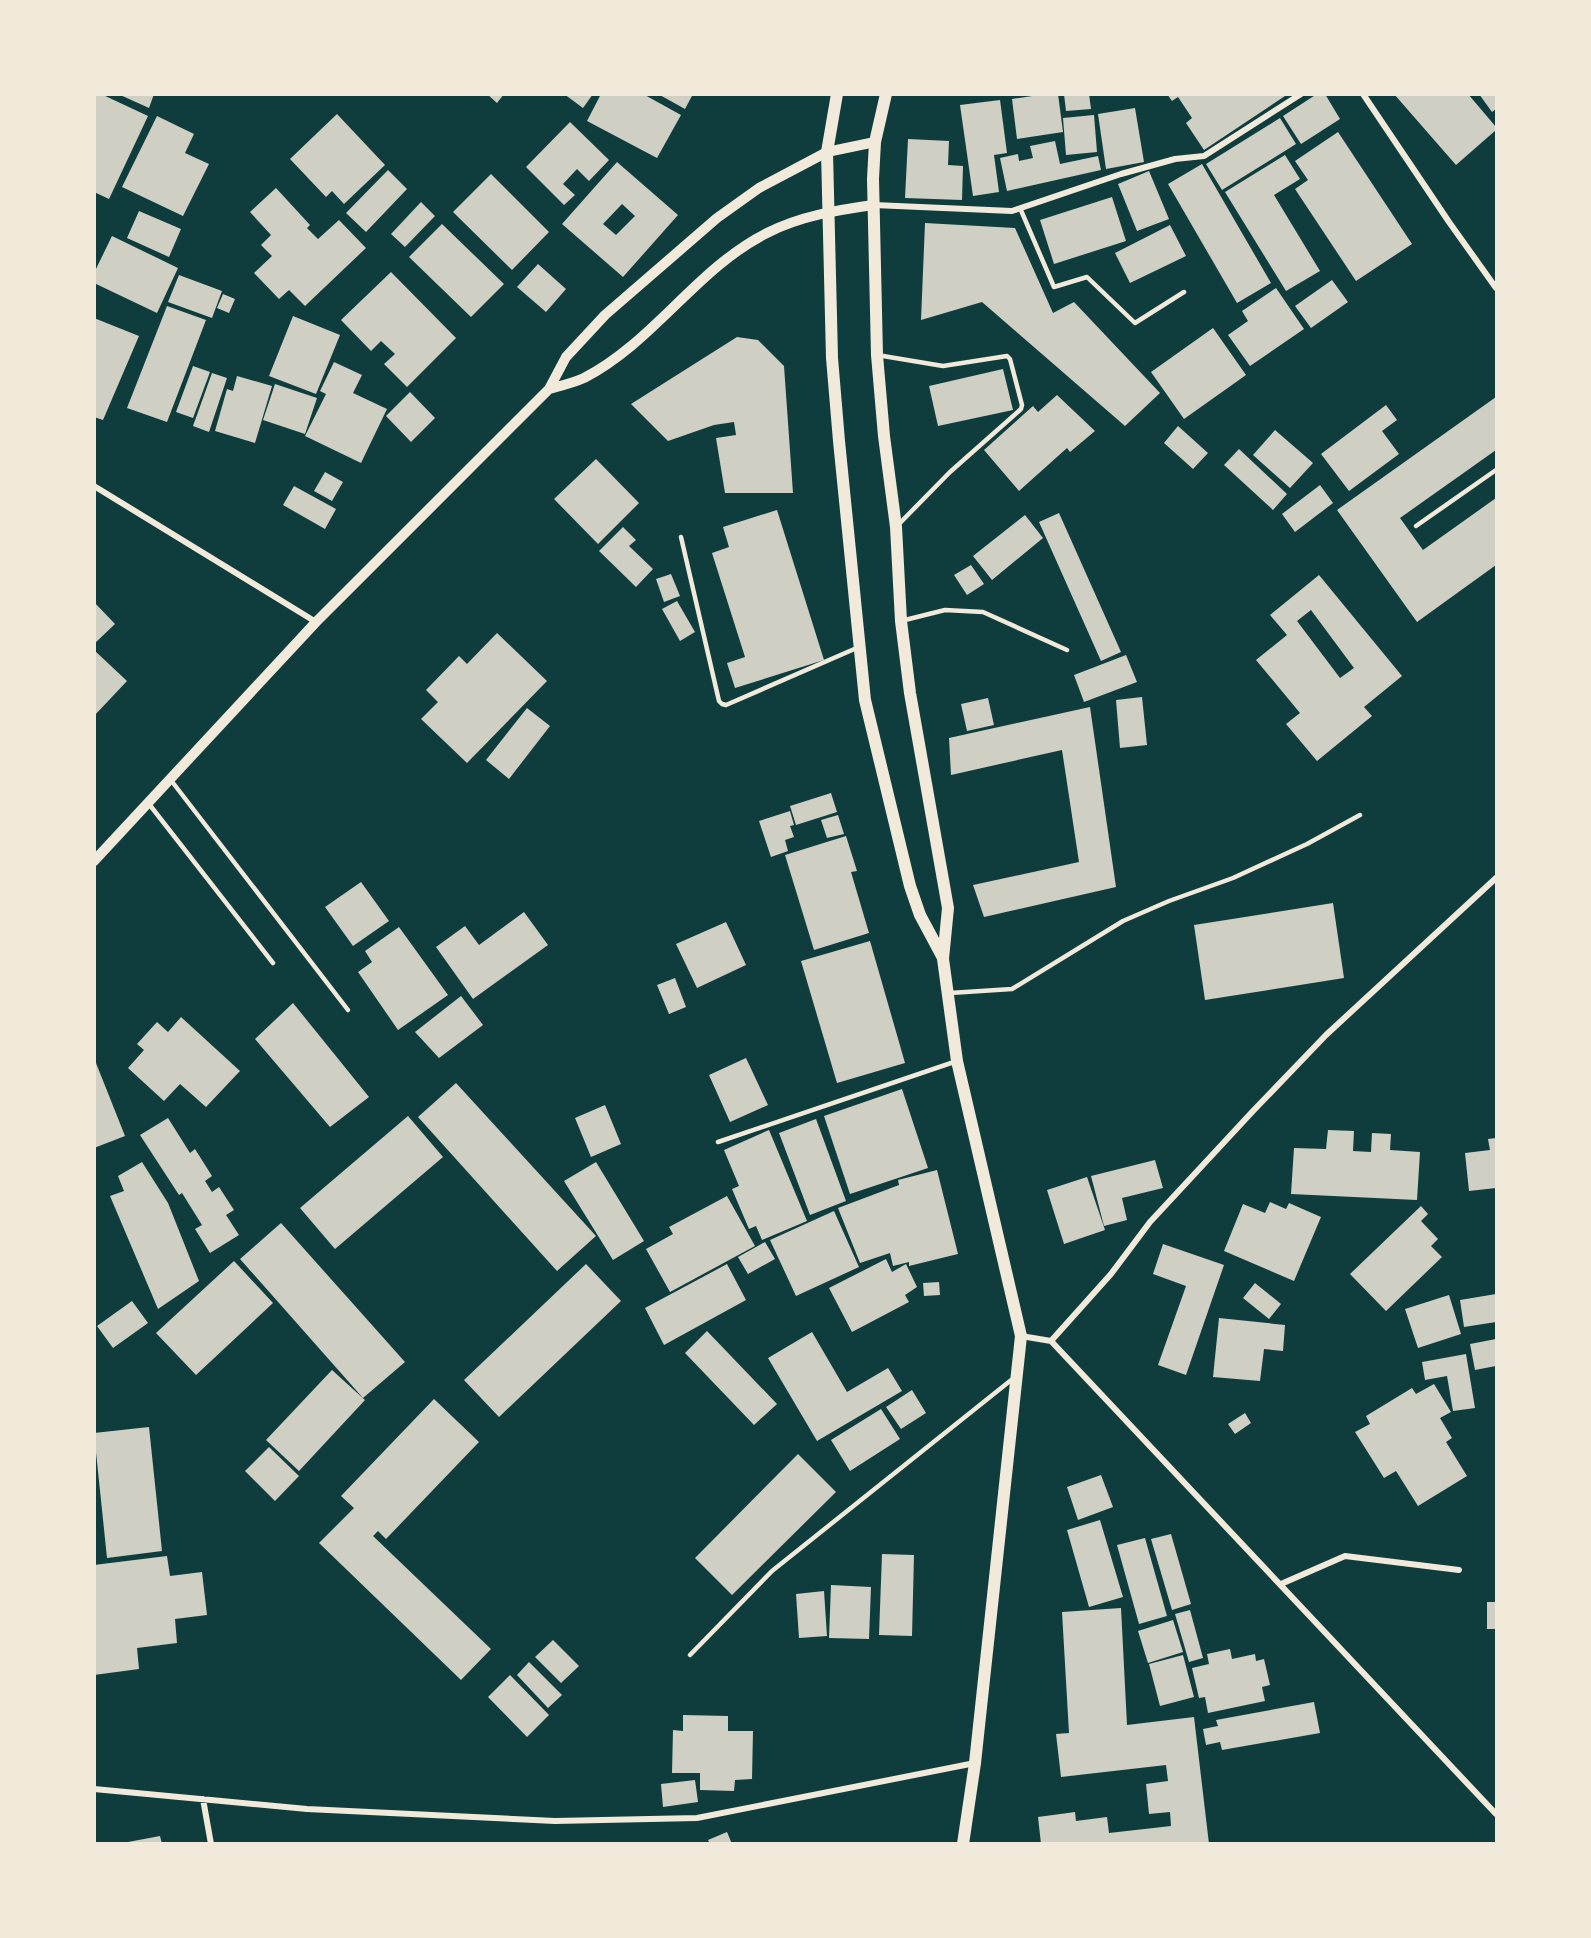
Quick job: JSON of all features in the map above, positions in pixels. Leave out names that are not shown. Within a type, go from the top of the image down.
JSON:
[{"type":"main road","points":[[837,94],[827,152],[832,358],[859,647],[866,700],[910,886],[920,915],[943,959]]},
{"type":"main road","points":[[886,94],[875,142],[873,179],[877,355],[884,436],[896,527],[901,621],[910,693],[948,908],[943,959],[957,1061],[1021,1336],[975,1763],[963,1844]]},
{"type":"street","points":[[549,389],[582,378],[610,361],[728,258],[768,232],[828,211],[873,206],[1012,211],[1164,162],[1204,156],[1301,94]]},
{"type":"street","points":[[1363,94],[1449,222],[1497,288]]},
{"type":"street","points":[[94,861],[316,622],[549,389],[566,357],[605,315],[717,218],[759,188],[827,152],[875,142]]},
{"type":"street","points":[[94,486],[316,622]]},
{"type":"street","points":[[1050,1341],[1111,1274],[1150,1222],[1252,1111],[1326,1035],[1497,878]]},
{"type":"street","points":[[1021,1336],[1050,1341],[1497,1814]]},
{"type":"street","points":[[1281,1584],[1345,1556],[1459,1570]]},
{"type":"street","points":[[94,1790],[307,1809],[555,1821],[697,1818],[975,1763]]},
{"type":"street","points":[[203,1799],[211,1844]]},
{"type":"lane","points":[[1020,208],[1054,287],[1087,277],[1135,323],[1184,292]]},
{"type":"lane","points":[[877,355],[943,366],[1007,356],[1010,359],[1022,405],[1021,410],[950,472],[896,527]]},
{"type":"lane","points":[[1416,526],[1497,470]]},
{"type":"lane","points":[[681,537],[719,701],[722,705],[859,647]]},
{"type":"lane","points":[[901,621],[945,610],[983,612],[1068,650]]},
{"type":"lane","points":[[170,779],[348,1010]]},
{"type":"lane","points":[[149,804],[273,963]]},
{"type":"lane","points":[[948,993],[1012,989],[1124,921],[1168,901],[1233,878],[1307,844],[1360,815]]},
{"type":"lane","points":[[718,1142],[957,1061]]},
{"type":"lane","points":[[690,1655],[772,1571],[1017,1376]]},
{"type":"building","points":[[94,94],[101,94],[148,116],[109,199],[94,192]]},
{"type":"building","points":[[118,94],[154,94],[149,108]]},
{"type":"building","points":[[487,94],[504,94],[497,103]]},
{"type":"building","points":[[564,94],[593,94],[583,108]]},
{"type":"building","points":[[601,94],[643,94],[681,115],[657,158],[587,121]]},
{"type":"building","points":[[658,94],[693,94],[685,109]]},
{"type":"building","points":[[1058,94],[1063,132],[1017,139],[1012,99]]},
{"type":"building","points":[[1064,94],[1089,94],[1091,109],[1066,111]]},
{"type":"building","points":[[1167,94],[1288,94],[1204,150],[1186,123],[1192,118],[1178,97],[1172,101]]},
{"type":"building","points":[[1317,94],[1325,94],[1340,119],[1301,144],[1283,116]]},
{"type":"building","points":[[1394,94],[1468,94],[1496,127],[1496,130],[1456,165]]},
{"type":"building","points":[[1479,94],[1496,94],[1496,109],[1492,112]]},
{"type":"building","points":[[1000,100],[1007,153],[994,155],[999,192],[973,196],[960,105]]},
{"type":"building","points":[[1135,108],[1144,162],[1106,169],[1098,114]]},
{"type":"building","points":[[337,114],[385,165],[344,204],[332,191],[326,197],[290,159]]},
{"type":"building","points":[[1094,115],[1097,152],[1066,155],[1063,118]]},
{"type":"building","points":[[157,116],[194,134],[185,153],[209,164],[183,216],[122,187]]},
{"type":"building","points":[[1280,118],[1296,144],[1222,190],[1206,164]]},
{"type":"building","points":[[570,122],[609,160],[589,181],[577,169],[563,184],[575,195],[564,205],[526,167]]},
{"type":"building","points":[[1338,132],[1412,244],[1356,281],[1295,189],[1308,180],[1295,161]]},
{"type":"building","points":[[908,139],[949,141],[948,165],[963,166],[962,200],[905,198]]},
{"type":"building","points":[[1055,141],[1060,164],[1098,156],[1101,170],[1007,191],[1000,158],[1018,154],[1019,161],[1033,158],[1030,146]]},
{"type":"building","points":[[1285,155],[1300,179],[1274,195],[1320,271],[1286,291],[1225,192]]},
{"type":"building","points":[[617,162],[678,215],[623,277],[562,224]],"holes":[[[622,204],[635,216],[616,235],[603,224]]]},
{"type":"building","points":[[1202,164],[1271,283],[1237,303],[1168,184]]},
{"type":"building","points":[[388,170],[407,189],[366,232],[346,213]]},
{"type":"building","points":[[1149,171],[1169,219],[1137,231],[1118,184]]},
{"type":"building","points":[[491,174],[549,232],[512,270],[453,212]]},
{"type":"building","points":[[276,188],[310,225],[307,228],[318,239],[339,220],[366,248],[305,306],[289,290],[279,299],[254,273],[272,256],[261,245],[271,235],[250,212]]},
{"type":"building","points":[[1112,197],[1126,241],[1054,264],[1040,220]]},
{"type":"building","points":[[421,202],[435,216],[405,247],[391,234]]},
{"type":"building","points":[[139,211],[181,229],[169,257],[127,238]]},
{"type":"building","points":[[925,223],[1015,228],[1053,313],[1074,302],[1160,393],[1125,426],[982,302],[921,320]]},
{"type":"building","points":[[442,224],[504,284],[471,317],[409,257]]},
{"type":"building","points":[[1170,225],[1186,256],[1130,283],[1115,253]]},
{"type":"building","points":[[112,236],[178,268],[157,313],[94,283],[94,273]]},
{"type":"building","points":[[538,264],[566,289],[546,312],[517,287]]},
{"type":"building","points":[[391,272],[456,338],[407,387],[384,364],[395,354],[381,341],[371,351],[341,320]]},
{"type":"building","points":[[179,275],[222,291],[212,318],[168,302]]},
{"type":"building","points":[[1332,280],[1348,302],[1311,328],[1295,306]]},
{"type":"building","points":[[1276,288],[1304,329],[1250,366],[1228,335],[1248,321],[1242,311]]},
{"type":"building","points":[[223,294],[235,299],[229,313],[217,308]]},
{"type":"building","points":[[167,306],[206,320],[167,422],[127,408]]},
{"type":"building","points":[[293,316],[340,335],[316,394],[269,376]]},
{"type":"building","points":[[94,318],[139,336],[103,420],[94,417]]},
{"type":"building","points":[[1213,328],[1246,375],[1184,419],[1151,372]]},
{"type":"building","points":[[737,337],[758,340],[784,366],[793,493],[725,493],[716,438],[736,435],[734,422],[714,425],[668,441],[631,404]]},
{"type":"building","points":[[334,362],[362,375],[353,393],[387,409],[361,463],[305,436],[326,394],[320,391]]},
{"type":"building","points":[[193,366],[210,372],[193,418],[176,412]]},
{"type":"building","points":[[1003,369],[1013,410],[938,426],[929,386]]},
{"type":"building","points":[[212,373],[227,378],[209,432],[193,426]]},
{"type":"building","points":[[237,376],[272,386],[255,443],[215,431],[227,389],[233,391]]},
{"type":"building","points":[[275,384],[317,398],[305,434],[263,420]]},
{"type":"building","points":[[410,392],[435,418],[411,442],[386,416]]},
{"type":"building","points":[[1057,395],[1095,431],[1070,452],[1067,448],[1019,491],[984,450],[1033,406],[1038,412]]},
{"type":"building","points":[[1496,397],[1496,450],[1400,518],[1423,550],[1496,498],[1496,565],[1417,622],[1337,510]]},
{"type":"building","points":[[1386,405],[1397,420],[1382,431],[1399,454],[1349,491],[1321,454]]},
{"type":"building","points":[[1178,426],[1208,453],[1193,469],[1164,443]]},
{"type":"building","points":[[1275,430],[1313,463],[1290,488],[1253,455]]},
{"type":"building","points":[[1239,449],[1287,494],[1273,510],[1224,465]]},
{"type":"building","points":[[596,459],[639,503],[598,544],[554,499]]},
{"type":"building","points":[[325,472],[343,482],[332,501],[314,491]]},
{"type":"building","points":[[1320,485],[1333,503],[1295,532],[1282,514]]},
{"type":"building","points":[[294,486],[336,509],[325,529],[283,505]]},
{"type":"building","points":[[777,510],[824,660],[735,688],[727,663],[745,657],[712,553],[729,547],[723,527]]},
{"type":"building","points":[[1059,513],[1121,652],[1101,661],[1039,522]]},
{"type":"building","points":[[1025,515],[1043,538],[992,580],[973,556]]},
{"type":"building","points":[[623,527],[636,540],[629,546],[653,569],[636,587],[599,551]]},
{"type":"building","points":[[971,565],[984,584],[967,595],[954,575]]},
{"type":"building","points":[[671,574],[680,596],[664,602],[656,579]]},
{"type":"building","points":[[1319,575],[1402,676],[1364,707],[1372,716],[1317,761],[1286,724],[1300,713],[1256,660],[1287,635],[1270,615]],"holes":[[[1311,610],[1354,668],[1340,678],[1297,621]]]},
{"type":"building","points":[[677,601],[695,632],[680,641],[662,609]]},
{"type":"building","points":[[94,602],[115,624],[94,644]]},
{"type":"building","points":[[497,633],[547,681],[467,763],[421,719],[438,702],[426,690],[459,656],[467,664]]},
{"type":"building","points":[[94,650],[127,681],[94,716]]},
{"type":"building","points":[[1126,655],[1137,682],[1084,702],[1074,675]]},
{"type":"building","points":[[1142,697],[1147,745],[1120,748],[1116,700]]},
{"type":"building","points":[[988,698],[994,725],[967,731],[961,704]]},
{"type":"building","points":[[1090,707],[1116,887],[984,917],[973,885],[1079,862],[1062,750],[951,775],[949,738]]},
{"type":"building","points":[[527,708],[550,726],[509,779],[486,760]]},
{"type":"building","points":[[831,793],[837,812],[796,825],[790,806]]},
{"type":"building","points":[[790,811],[794,825],[790,826],[794,837],[785,840],[788,851],[771,857],[759,821]]},
{"type":"building","points":[[838,815],[844,834],[827,838],[821,820]]},
{"type":"building","points":[[846,836],[857,871],[851,872],[869,933],[814,950],[785,855]]},
{"type":"building","points":[[361,882],[389,921],[353,946],[325,907]]},
{"type":"building","points":[[1333,903],[1344,978],[1205,1000],[1194,925]]},
{"type":"building","points":[[524,912],[548,945],[473,999],[436,947],[465,926],[479,945]]},
{"type":"building","points":[[726,922],[746,965],[697,988],[676,944]]},
{"type":"building","points":[[399,927],[448,995],[398,1030],[358,972],[372,962],[365,951]]},
{"type":"building","points":[[870,941],[905,1063],[837,1083],[801,961]]},
{"type":"building","points":[[675,978],[686,1007],[669,1014],[657,985]]},
{"type":"building","points":[[461,996],[483,1025],[439,1058],[415,1032]]},
{"type":"building","points":[[293,1003],[369,1097],[330,1127],[255,1039]]},
{"type":"building","points":[[181,1017],[240,1071],[206,1107],[180,1084],[164,1101],[128,1068],[144,1050],[137,1044],[157,1022],[168,1032]]},
{"type":"building","points":[[94,1058],[125,1136],[94,1148]]},
{"type":"building","points":[[746,1058],[768,1105],[730,1122],[709,1075]]},
{"type":"building","points":[[456,1083],[596,1236],[557,1271],[418,1117]]},
{"type":"building","points":[[902,1089],[928,1168],[850,1194],[824,1116]]},
{"type":"building","points":[[605,1105],[621,1144],[591,1157],[575,1118]]},
{"type":"building","points":[[408,1116],[443,1157],[335,1249],[300,1208]]},
{"type":"building","points":[[168,1118],[190,1153],[195,1149],[212,1176],[205,1181],[212,1192],[219,1187],[234,1210],[226,1215],[239,1235],[210,1253],[195,1229],[202,1225],[182,1193],[179,1195],[140,1135]]},
{"type":"building","points":[[816,1119],[846,1201],[810,1215],[779,1133]]},
{"type":"building","points":[[769,1130],[807,1221],[762,1240],[756,1226],[749,1229],[732,1189],[739,1186],[724,1150]]},
{"type":"building","points":[[1328,1130],[1354,1131],[1353,1151],[1371,1152],[1372,1133],[1391,1134],[1390,1150],[1420,1152],[1417,1200],[1291,1194],[1294,1148],[1326,1149]]},
{"type":"building","points":[[1496,1138],[1496,1188],[1469,1191],[1465,1153],[1490,1150],[1488,1139]]},
{"type":"building","points":[[1155,1160],[1163,1188],[1122,1198],[1127,1220],[1104,1226],[1091,1176]]},
{"type":"building","points":[[142,1162],[168,1203],[199,1281],[158,1309],[110,1196],[124,1191],[118,1176]]},
{"type":"building","points":[[596,1162],[644,1241],[613,1260],[564,1181]]},
{"type":"building","points":[[937,1170],[958,1254],[909,1266],[909,1262],[893,1266],[890,1253],[860,1263],[838,1208],[899,1185],[898,1180]]},
{"type":"building","points":[[1087,1177],[1105,1230],[1064,1244],[1047,1190]]},
{"type":"building","points":[[727,1196],[755,1246],[670,1292],[646,1249],[673,1234],[669,1227]]},
{"type":"building","points":[[1270,1202],[1286,1209],[1289,1203],[1321,1217],[1294,1281],[1224,1251],[1243,1204],[1265,1213]]},
{"type":"building","points":[[1421,1206],[1428,1214],[1421,1221],[1438,1239],[1431,1246],[1442,1257],[1386,1311],[1350,1274]]},
{"type":"building","points":[[834,1211],[859,1267],[796,1296],[770,1240]]},
{"type":"building","points":[[281,1223],[405,1362],[363,1398],[240,1259]]},
{"type":"building","points":[[765,1242],[775,1259],[748,1274],[738,1257]]},
{"type":"building","points":[[1163,1244],[1224,1265],[1186,1375],[1158,1365],[1186,1286],[1153,1274]]},
{"type":"building","points":[[886,1259],[892,1272],[906,1264],[917,1287],[905,1295],[909,1302],[852,1332],[829,1288]]},
{"type":"building","points":[[234,1261],[273,1303],[196,1375],[156,1333]]},
{"type":"building","points":[[586,1264],[621,1301],[499,1417],[464,1380]]},
{"type":"building","points":[[727,1264],[746,1300],[664,1345],[645,1308]]},
{"type":"building","points":[[939,1282],[940,1295],[924,1296],[923,1283]]},
{"type":"building","points":[[1255,1283],[1281,1304],[1269,1319],[1243,1298]]},
{"type":"building","points":[[1496,1294],[1496,1322],[1464,1327],[1460,1300]]},
{"type":"building","points":[[1449,1295],[1461,1334],[1418,1348],[1405,1309]]},
{"type":"building","points":[[132,1301],[148,1323],[113,1348],[97,1326]]},
{"type":"building","points":[[1219,1318],[1285,1325],[1283,1351],[1264,1349],[1260,1381],[1213,1377]]},
{"type":"building","points":[[707,1331],[777,1404],[754,1425],[685,1353]]},
{"type":"building","points":[[812,1332],[847,1392],[888,1368],[902,1391],[817,1441],[768,1358]]},
{"type":"building","points":[[1496,1339],[1496,1366],[1475,1370],[1470,1344]]},
{"type":"building","points":[[1466,1354],[1475,1408],[1453,1411],[1447,1376],[1425,1380],[1422,1362]]},
{"type":"building","points":[[332,1370],[365,1400],[299,1471],[266,1440]]},
{"type":"building","points":[[1434,1384],[1451,1412],[1440,1418],[1452,1438],[1446,1442],[1467,1476],[1418,1506],[1396,1471],[1384,1478],[1355,1432],[1370,1424],[1366,1416],[1412,1388],[1416,1394]]},
{"type":"building","points":[[912,1390],[926,1413],[901,1429],[886,1407]]},
{"type":"building","points":[[434,1399],[479,1442],[386,1539],[378,1531],[373,1536],[491,1649],[461,1680],[319,1543],[354,1508],[341,1496]]},
{"type":"building","points":[[881,1409],[900,1439],[850,1471],[831,1440]]},
{"type":"building","points":[[1245,1413],[1251,1423],[1235,1434],[1228,1424]]},
{"type":"building","points":[[149,1427],[162,1551],[107,1558],[94,1433]]},
{"type":"building","points":[[269,1447],[299,1476],[275,1501],[245,1471]]},
{"type":"building","points":[[798,1454],[836,1492],[732,1595],[695,1558]]},
{"type":"building","points":[[1101,1475],[1113,1507],[1078,1520],[1067,1487]]},
{"type":"building","points":[[1100,1520],[1123,1597],[1089,1607],[1067,1530]]},
{"type":"building","points":[[1171,1534],[1191,1604],[1172,1610],[1151,1539]]},
{"type":"building","points":[[1145,1538],[1167,1616],[1139,1624],[1117,1545]]},
{"type":"building","points":[[882,1554],[914,1555],[912,1636],[879,1635]]},
{"type":"building","points":[[167,1556],[170,1576],[202,1572],[207,1615],[175,1619],[177,1643],[137,1648],[139,1669],[94,1675],[94,1565]]},
{"type":"building","points":[[831,1585],[871,1587],[869,1639],[829,1638]]},
{"type":"building","points":[[824,1591],[827,1636],[799,1638],[796,1594]]},
{"type":"building","points":[[1487,1602],[1496,1602],[1496,1629],[1487,1629]]},
{"type":"building","points":[[1121,1608],[1127,1725],[1194,1717],[1209,1844],[1041,1844],[1038,1817],[1075,1812],[1076,1821],[1107,1817],[1109,1833],[1171,1826],[1170,1812],[1149,1814],[1146,1784],[1168,1781],[1166,1765],[1061,1777],[1056,1734],[1069,1733],[1062,1612]]},
{"type":"building","points":[[1190,1610],[1203,1658],[1189,1662],[1175,1614]]},
{"type":"building","points":[[1173,1620],[1183,1652],[1148,1663],[1138,1631]]},
{"type":"building","points":[[553,1640],[579,1666],[561,1683],[535,1657]]},
{"type":"building","points":[[1230,1649],[1232,1659],[1255,1654],[1256,1661],[1264,1659],[1270,1685],[1262,1687],[1265,1701],[1208,1713],[1205,1697],[1199,1698],[1192,1668],[1209,1664],[1207,1654]]},
{"type":"building","points":[[1183,1655],[1194,1697],[1160,1706],[1149,1664]]},
{"type":"building","points":[[529,1662],[562,1695],[548,1708],[517,1675]]},
{"type":"building","points":[[510,1675],[549,1715],[527,1737],[488,1697]]},
{"type":"building","points":[[1314,1702],[1320,1733],[1222,1750],[1220,1742],[1206,1745],[1203,1729],[1218,1726],[1216,1720]]},
{"type":"building","points":[[683,1715],[728,1716],[728,1731],[753,1731],[752,1779],[735,1780],[734,1791],[700,1790],[700,1773],[672,1773],[673,1730],[683,1731]]},
{"type":"building","points":[[695,1780],[698,1802],[663,1807],[661,1784]]},
{"type":"building","points":[[727,1832],[732,1844],[710,1844],[708,1840]]},
{"type":"building","points":[[160,1836],[162,1844],[128,1844],[128,1842]]}]
